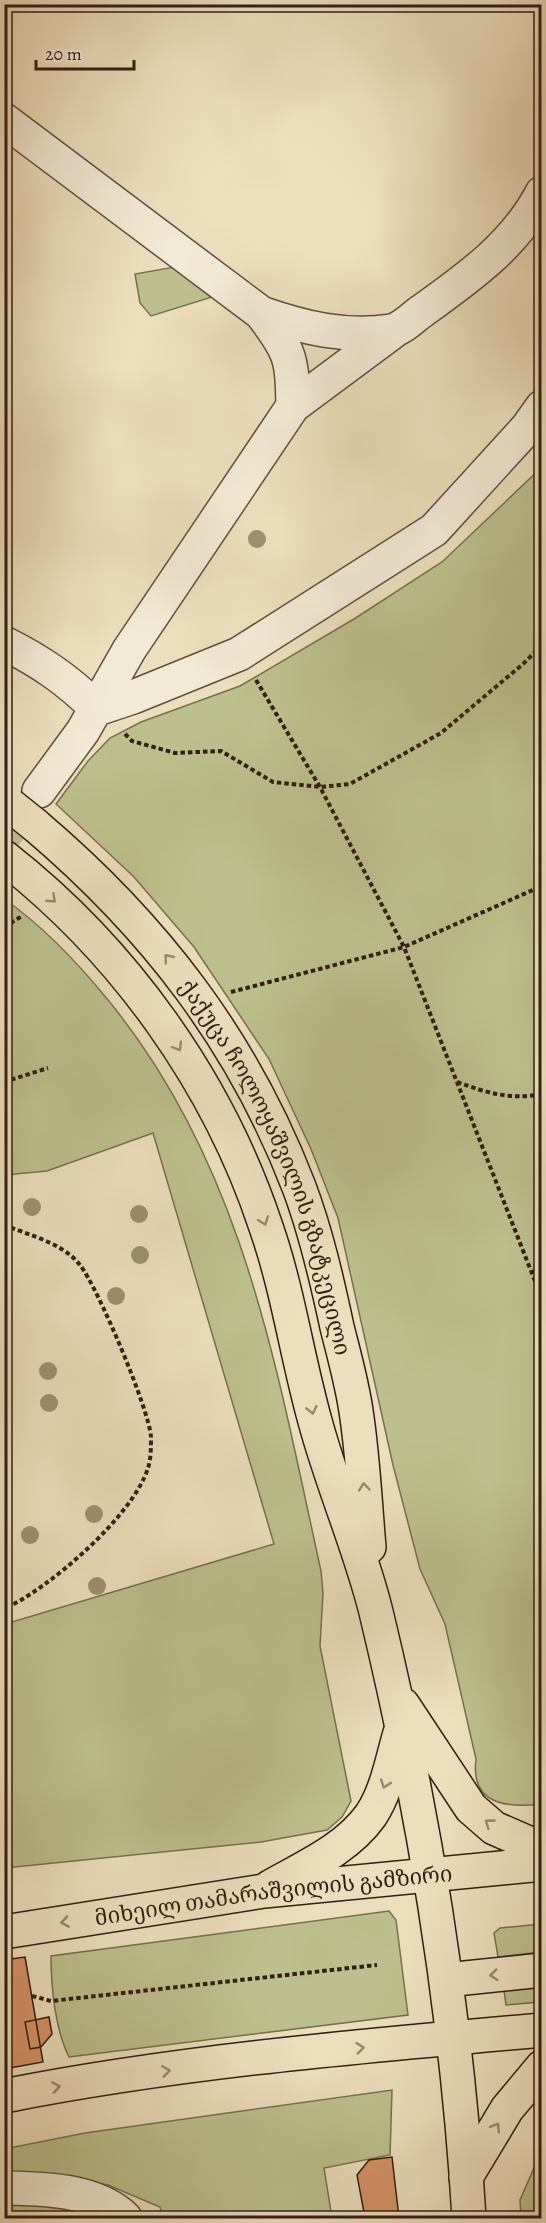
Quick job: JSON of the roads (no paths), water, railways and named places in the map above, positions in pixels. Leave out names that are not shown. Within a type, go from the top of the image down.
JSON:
[{"type":"main road","name":"ქაქუცა ჩოლოყაშვილის გზატკეცილი","points":[[7,803],[35,825],[136,920],[178,971],[223,1035],[277,1134],[300,1189],[315,1238],[356,1411],[375,1608]]},
{"type":"main road","name":"ქაქუცა ჩოლოყაშვილის გზატკეცილი","points":[[6,859],[92,938],[129,977],[164,1024],[214,1106],[265,1223],[279,1268],[314,1421],[375,1608],[401,1728],[431,1876],[455,2038],[469,2218]]},
{"type":"main road","points":[[392,1688],[471,1808],[494,1828],[542,1849]]},
{"type":"main road","points":[[264,1891],[339,1847],[360,1829],[383,1792],[401,1728]]},
{"type":"main road","name":"მიხეილ თამარაშვილის გამზირი","points":[[5,1932],[264,1891],[542,1864]]},
{"type":"main road","points":[[446,1980],[542,1970]]},
{"type":"main road","points":[[9,2090],[246,2060],[542,2030]]},
{"type":"main road","points":[[466,2177],[507,2109],[542,2067]]},
{"type":"lane","points":[[4,120],[261,313],[285,344],[292,368],[293,406]]},
{"type":"lane","points":[[39,791],[96,709],[129,650],[293,406],[456,287],[501,250],[535,206],[542,193]]},
{"type":"lane","points":[[261,313],[307,329],[341,333],[394,331]]},
{"type":"lane","points":[[96,709],[239,654],[434,530],[527,428],[542,406]]},
{"type":"lane","points":[[4,643],[42,662],[68,681],[96,709]]},
{"type":"lane","points":[[4,2188],[44,2189],[87,2198],[113,2207],[125,2218]]},
{"type":"tunnel","points":[[4,837],[38,792]]}]
